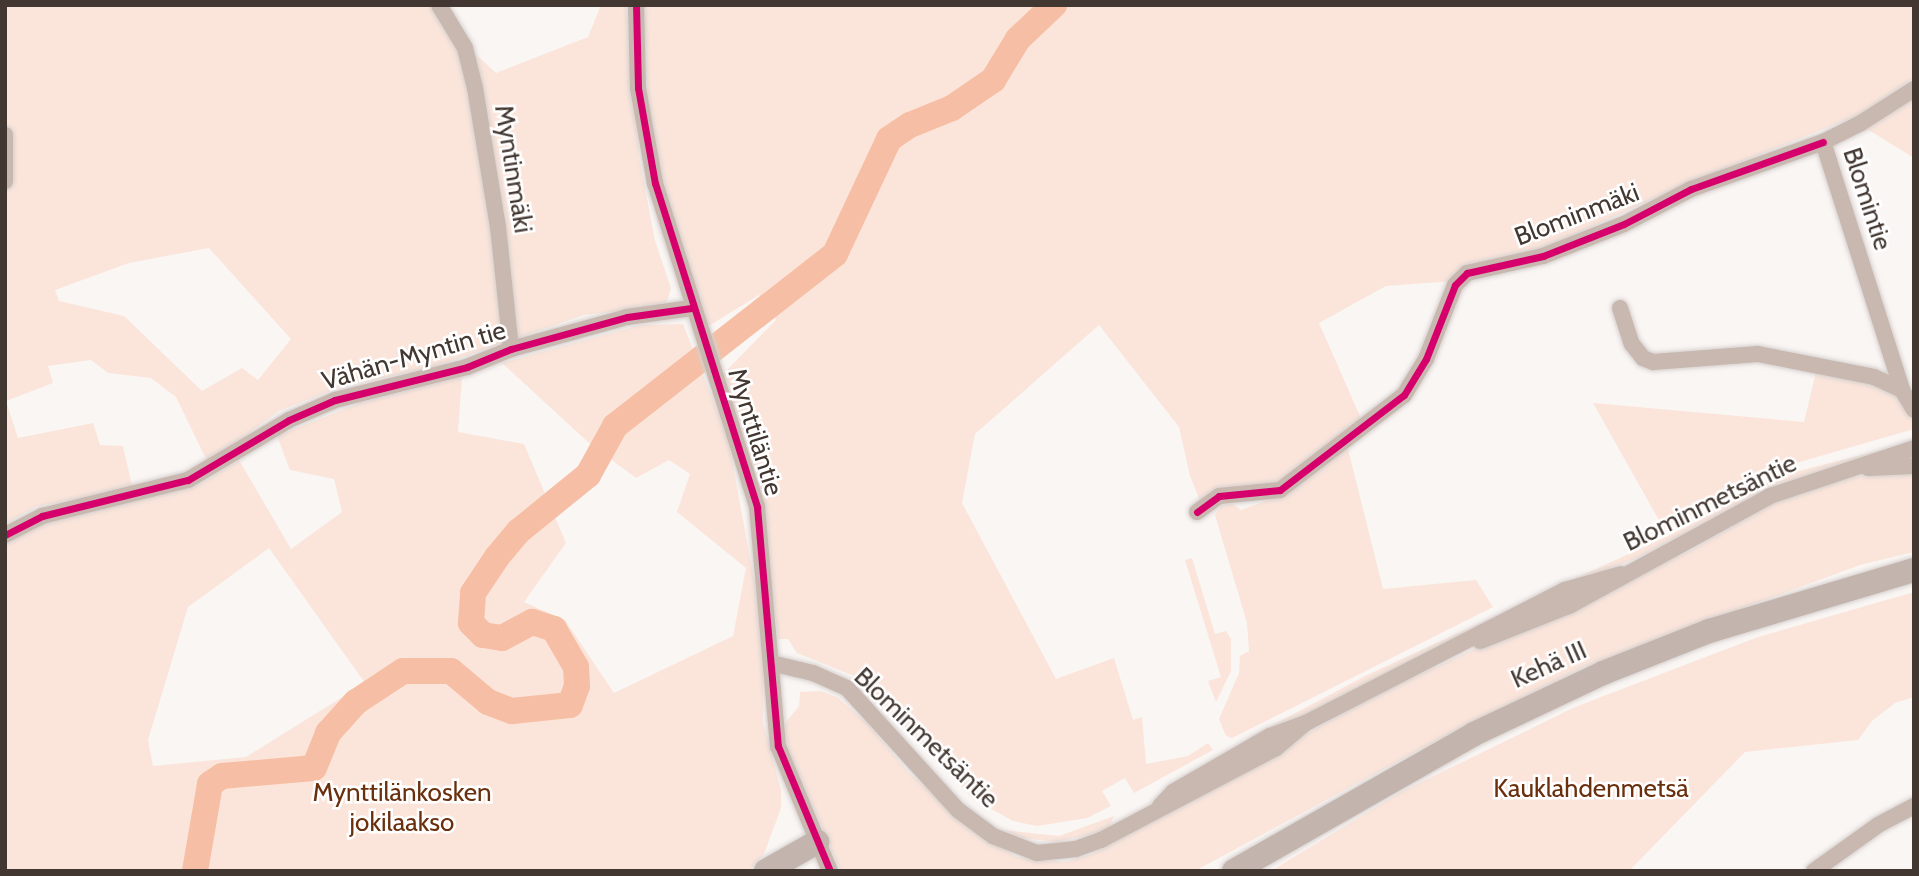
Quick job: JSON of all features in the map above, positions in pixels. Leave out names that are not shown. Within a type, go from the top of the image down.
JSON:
[{"type":"highway","name":"Kehä III","points":[[1234,871],[1474,734],[1579,684],[1709,631],[1914,570]]},
{"type":"highway","points":[[766,871],[817,842]]},
{"type":"street","name":"Myntinmäki","points":[[439,5],[465,48],[475,88],[498,227],[511,349]]},
{"type":"street","name":"Mynttiläntie","points":[[636,5],[638,88],[655,183],[691,308],[704,338],[752,487],[767,588],[778,746],[830,871]]},
{"type":"street","name":"Blomintie","points":[[1914,89],[1861,123],[1823,142],[1902,390],[1914,410]]},
{"type":"street","points":[[5,135],[5,181]]},
{"type":"street","name":"Blominmäki","points":[[1198,512],[1219,496],[1280,490],[1404,395],[1426,359],[1455,285],[1467,274],[1543,256],[1624,224],[1691,190],[1823,142]]},
{"type":"street","name":"Vähän-Myntin tie","points":[[5,535],[42,516],[188,480],[289,420],[335,400],[467,368],[511,349],[627,317],[691,308]]},
{"type":"street","points":[[1620,308],[1632,344],[1643,358],[1653,362],[1758,354],[1874,377],[1902,390]]},
{"type":"street","name":"Blominmetsäntie","points":[[771,663],[813,673],[847,688],[958,810],[1016,847],[1037,853],[1076,849],[1159,808],[1173,792],[1226,759],[1461,647],[1504,620],[1565,590],[1621,574],[1770,496],[1914,449]]},
{"type":"street","name":"Blominmetsäntie","points":[[1862,468],[1914,466]]},
{"type":"street","points":[[1814,871],[1860,837],[1914,806]]},
{"type":"green space","points":[[5,5],[432,5],[451,31],[496,73],[588,37],[601,5],[626,5],[639,157],[655,241],[671,288],[664,306],[584,315],[433,367],[337,388],[279,411],[208,463],[176,397],[151,378],[108,373],[91,360],[48,366],[53,383],[6,401],[18,438],[93,423],[100,445],[123,446],[133,490],[37,506],[5,524]],"holes":[[[209,248],[291,339],[258,380],[242,368],[202,391],[124,316],[59,301],[55,290],[129,263]]]},
{"type":"green space","points":[[641,5],[1914,5],[1914,78],[1859,115],[1692,181],[1547,247],[1454,281],[1386,286],[1319,323],[1363,423],[1275,488],[1201,503],[1190,476],[1179,427],[1099,325],[975,434],[962,503],[1056,679],[1114,658],[1133,720],[1142,717],[1146,764],[1188,756],[1208,743],[1213,750],[1134,793],[1125,778],[1102,791],[1111,806],[1087,818],[1037,826],[1013,821],[973,799],[857,677],[797,653],[788,639],[778,639],[757,477],[723,374],[776,320],[759,295],[704,329],[668,213],[651,134]]},
{"type":"green space","points":[[1914,98],[1914,158],[1867,129]]},
{"type":"green space","name":"Mynttilänkosken jokilaakso","points":[[683,324],[728,439],[763,628],[763,722],[781,790],[781,808],[764,854],[749,871],[5,871],[5,543],[44,523],[199,485],[239,460],[291,549],[342,512],[334,479],[290,470],[277,436],[360,403],[462,377],[458,432],[524,444],[566,543],[524,602],[565,620],[614,693],[733,636],[746,568],[677,512],[690,474],[669,460],[636,478],[589,443],[502,363],[640,325]],"holes":[[[269,548],[365,683],[246,757],[153,766],[148,740],[188,607]]]},
{"type":"green space","points":[[1816,372],[1894,389],[1914,419],[1914,429],[1775,469],[1664,529],[1593,403],[1804,422]]},
{"type":"green space","points":[[1347,445],[1383,589],[1476,580],[1493,607],[1232,738],[1226,736],[1219,719],[1239,673],[1240,656],[1249,651],[1247,623],[1215,515],[1222,505],[1233,504],[1241,510],[1284,494]]},
{"type":"green space","points":[[1893,447],[1778,484],[1637,558],[1541,594],[1668,536],[1783,475]]},
{"type":"green space","points":[[1910,473],[1914,480],[1914,552],[1860,565],[1586,666],[1452,732],[1195,871],[841,871],[789,751],[783,726],[799,706],[800,692],[820,691],[837,697],[868,724],[908,772],[978,834],[1017,857],[1065,862],[1092,854],[1383,691],[1692,550],[1773,503],[1854,477]]},
{"type":"green space","points":[[1192,558],[1215,634],[1226,631],[1231,639],[1231,671],[1216,702],[1208,681],[1221,677],[1185,560]]},
{"type":"green space","name":"Kauklahdenmetsä","points":[[1914,592],[1914,697],[1895,703],[1872,721],[1858,740],[1745,752],[1629,871],[1271,871],[1401,792],[1575,707],[1758,637]]},
{"type":"green space","points":[[1519,605],[1459,639],[1252,741],[1250,737],[1365,676]]},
{"type":"green space","points":[[1114,816],[1110,826],[1099,832],[1057,842],[1023,838],[1003,830],[1059,836]]},
{"type":"waterway","points":[[195,871],[210,784],[222,776],[314,768],[328,733],[356,702],[403,671],[451,671],[488,702],[512,711],[570,705],[577,686],[576,667],[554,629],[532,622],[502,638],[483,635],[471,623],[473,593],[497,557],[519,531],[588,475],[615,426],[835,254],[889,139],[910,125],[952,108],[993,80],[1018,39],[1054,5]]},
{"type":"cycle path","points":[[636,5],[638,88],[655,183],[757,507],[778,746],[830,871]]},
{"type":"cycle path","points":[[1197,512],[1219,496],[1280,490],[1404,395],[1426,359],[1455,285],[1467,273],[1543,256],[1624,224],[1691,189],[1823,142]]},
{"type":"cycle path","points":[[5,535],[42,516],[188,480],[289,420],[335,400],[467,367],[511,349],[627,317],[691,308]]}]
